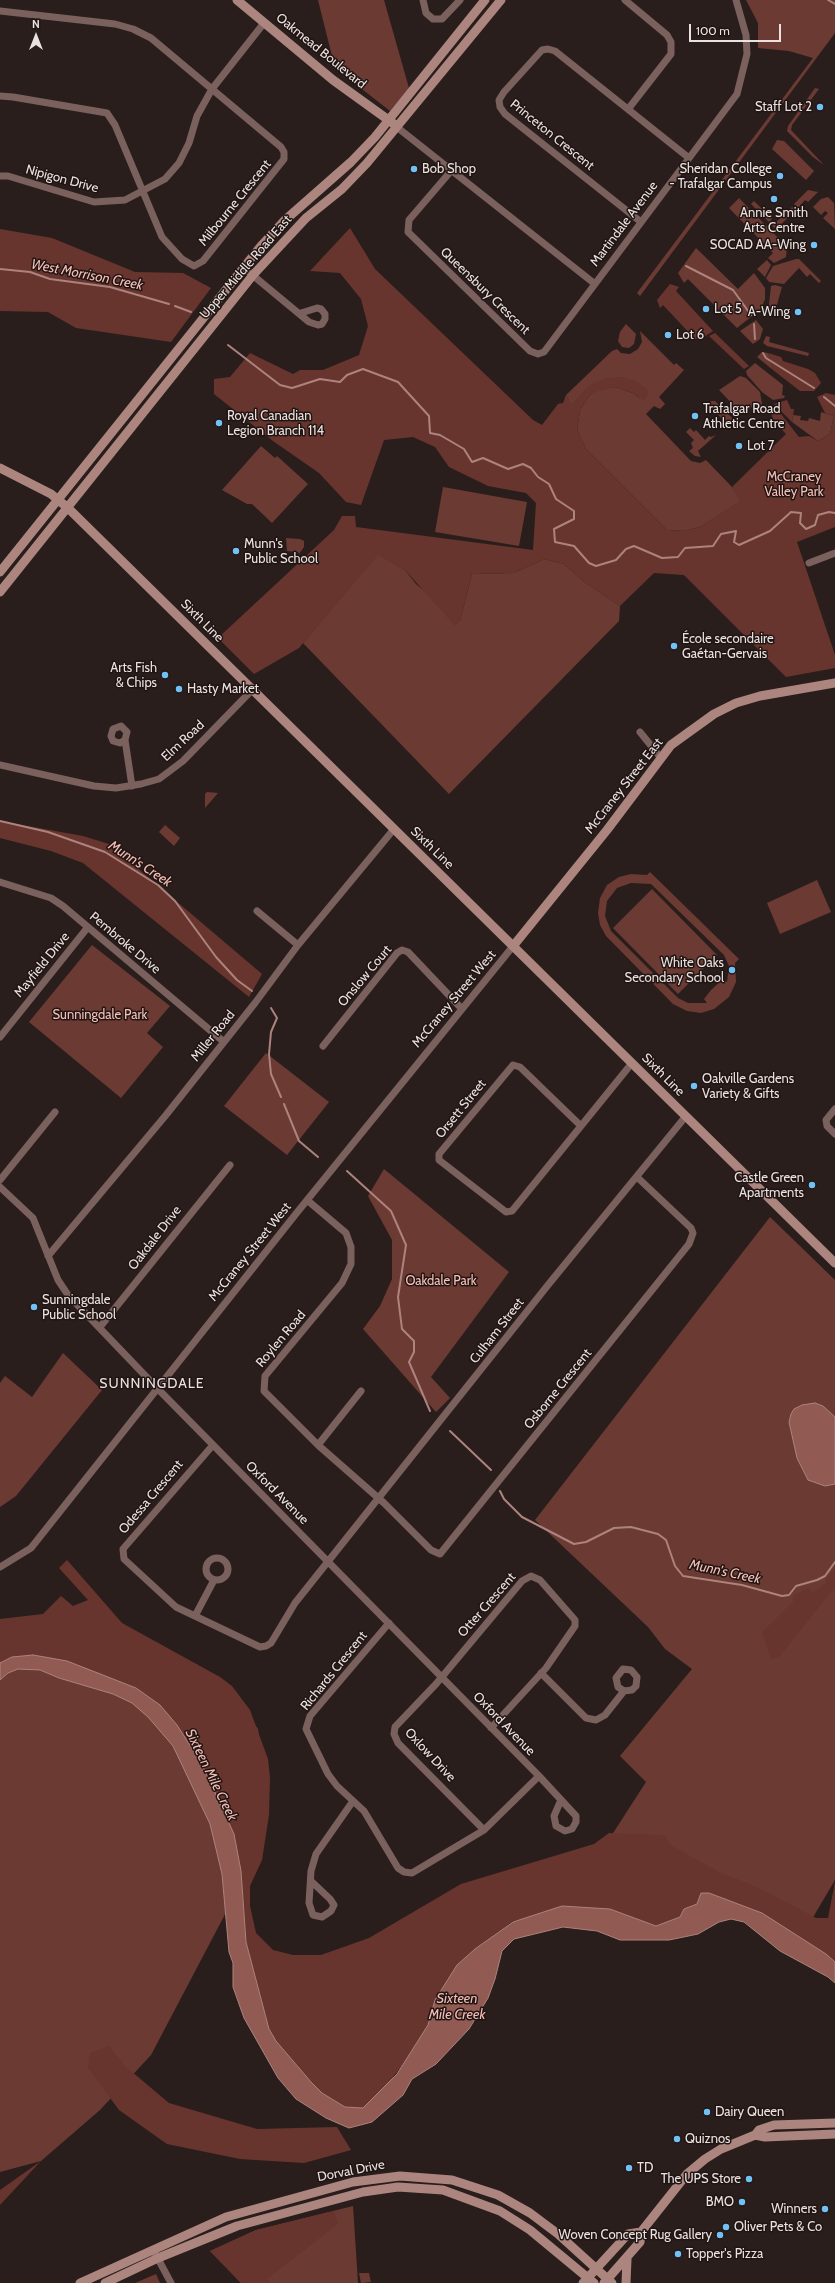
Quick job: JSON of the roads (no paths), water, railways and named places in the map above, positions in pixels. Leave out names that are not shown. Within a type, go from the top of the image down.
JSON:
[{"type":"main road","name":"Oakmead Boulevard","points":[[237,0],[333,80],[398,128]]},
{"type":"main road","name":"Upper Middle Road East","points":[[0,572],[284,220],[351,162],[389,121],[485,0]]},
{"type":"main road","name":"Upper Middle Road East","points":[[0,592],[253,275],[306,218],[342,189],[367,164],[398,128],[501,0]]},
{"type":"main road","name":"Sixth Line","points":[[0,468],[59,500],[68,508],[835,1262]]},
{"type":"main road","name":"McCraney Street East","points":[[514,945],[607,830],[671,745],[700,724],[736,703],[760,696],[835,683]]},
{"type":"main road","points":[[608,2282],[640,2242],[641,2232],[687,2174],[721,2149],[755,2135],[759,2130],[774,2125],[835,2123]]},
{"type":"main road","points":[[755,2135],[765,2137],[835,2134]]},
{"type":"main road","name":"Dorval Drive","points":[[80,2283],[226,2217],[285,2199],[367,2179],[419,2176],[452,2180],[498,2195],[530,2213],[558,2234],[597,2268],[608,2282]]},
{"type":"main road","name":"Dorval Drive","points":[[105,2283],[158,2258],[237,2226],[272,2215],[362,2192],[398,2187],[450,2192],[506,2214],[530,2230],[588,2281]]},
{"type":"main road","points":[[588,2281],[597,2268],[628,2234],[641,2232]]},
{"type":"main road","points":[[626,2283],[627,2258]]},
{"type":"street","points":[[423,0],[426,13],[433,19],[442,19],[460,0]]},
{"type":"street","points":[[625,0],[667,35],[670,42],[671,54],[629,108]]},
{"type":"street","name":"Martindale Avenue","points":[[398,128],[595,284],[737,94],[747,54],[746,35],[736,0]]},
{"type":"street","points":[[0,11],[115,24],[134,29],[151,38],[212,89]]},
{"type":"street","name":"Nipigon Drive","points":[[0,176],[8,176],[94,202],[124,200],[143,192],[165,179],[179,163],[189,143],[197,116],[212,89],[264,23]]},
{"type":"street","name":"Princeton Crescent","points":[[641,222],[505,114],[500,106],[499,100],[504,92],[542,50],[548,49],[555,51],[629,108],[689,158]]},
{"type":"street","name":"Milbourne Crescent","points":[[143,192],[162,237],[182,259],[194,266],[203,261],[281,164],[284,152],[281,147],[212,89]]},
{"type":"street","points":[[0,96],[107,113],[115,125],[143,192]]},
{"type":"street","name":"Queensbury Crescent","points":[[451,171],[408,220],[408,232],[530,351],[538,354],[544,352],[595,284]]},
{"type":"street","points":[[244,268],[301,313]]},
{"type":"street","points":[[809,563],[834,555]]},
{"type":"street","name":"Elm Road","points":[[0,765],[94,786],[116,788],[132,786],[159,778],[183,761],[253,689]]},
{"type":"street","points":[[640,732],[661,758]]},
{"type":"street","points":[[125,740],[132,786]]},
{"type":"street","name":"Miller Road","points":[[48,1256],[161,1121],[298,945],[394,829]]},
{"type":"street","name":"Pembroke Drive","points":[[1,884],[51,898],[63,906],[224,1042]]},
{"type":"street","points":[[257,911],[298,945]]},
{"type":"street","name":"Mayfield Drive","points":[[0,1037],[88,927]]},
{"type":"street","name":"McCraney Street West","points":[[0,1567],[31,1548],[307,1200],[514,945]]},
{"type":"street","name":"Onslow Court","points":[[323,1046],[397,953],[402,950],[408,952],[462,1008]]},
{"type":"street","name":"Orsett Street","points":[[581,1126],[520,1067],[513,1065],[439,1154],[439,1160],[506,1212],[512,1211],[581,1126],[632,1063]]},
{"type":"street","points":[[835,1109],[826,1120],[827,1126],[835,1134]]},
{"type":"street","points":[[0,1180],[55,1112]]},
{"type":"street","name":"Culham Street","points":[[329,1562],[432,1430],[686,1116]]},
{"type":"street","name":"Oakdale Drive","points":[[100,1327],[230,1164]]},
{"type":"street","name":"Osborne Crescent","points":[[378,1498],[431,1550],[440,1554],[492,1490],[689,1244],[693,1233],[691,1228],[636,1177]]},
{"type":"street","name":"Oxford Avenue","points":[[0,1187],[33,1218],[58,1280],[68,1295],[157,1388],[561,1800]]},
{"type":"street","name":"Roylen Road","points":[[307,1200],[346,1233],[351,1247],[351,1264],[342,1284],[265,1376],[263,1382],[264,1390],[318,1445],[378,1498]]},
{"type":"street","points":[[318,1445],[361,1391]]},
{"type":"street","name":"Odessa Crescent","points":[[213,1445],[123,1550],[124,1559],[176,1607],[260,1647],[271,1643],[295,1602],[329,1562]]},
{"type":"street","name":"Otter Crescent","points":[[442,1677],[522,1581],[530,1576],[540,1580],[575,1620],[575,1626],[541,1673],[492,1728]]},
{"type":"street","points":[[195,1616],[214,1580]]},
{"type":"street","name":"Richards Crescent","points":[[389,1624],[310,1716],[306,1729],[328,1774],[337,1786],[371,1820],[395,1863],[404,1872],[412,1873],[484,1830],[539,1776]]},
{"type":"street","points":[[541,1673],[586,1718],[596,1720],[605,1715],[624,1691]]},
{"type":"street","name":"Oxlow Drive","points":[[442,1677],[399,1721],[395,1727],[394,1734],[398,1742],[484,1830]]},
{"type":"street","points":[[311,1881],[330,1899],[334,1905],[331,1911],[322,1917],[312,1915],[309,1902],[311,1871],[316,1854],[353,1801]]},
{"type":"street","points":[[154,2249],[171,2283]]},
{"type":"water","points":[[815,1403],[823,1406],[835,1417],[835,1484],[825,1486],[808,1480],[797,1458],[789,1422],[794,1409],[802,1405]]},
{"type":"water","name":"Sixteen Mile Creek","points":[[33,1655],[67,1661],[136,1688],[160,1705],[177,1725],[202,1764],[234,1834],[241,1871],[246,1942],[269,2029],[276,2041],[311,2082],[322,2093],[345,2107],[363,2108],[397,2074],[428,2025],[435,2000],[457,1965],[475,1949],[513,1922],[562,1906],[610,1909],[656,1926],[680,1917],[684,1909],[697,1904],[701,1893],[709,1893],[762,1913],[826,1954],[835,1962],[835,1983],[828,1977],[780,1951],[744,1922],[731,1919],[719,1922],[698,1934],[669,1940],[620,1940],[597,1931],[563,1927],[514,1939],[502,1951],[495,1979],[488,1998],[469,2029],[436,2064],[412,2079],[403,2095],[372,2122],[349,2128],[326,2118],[296,2099],[278,2078],[244,2018],[233,1987],[233,1963],[229,1952],[222,1874],[210,1824],[173,1746],[148,1717],[132,1703],[113,1694],[59,1678],[40,1670],[18,1669],[8,1673],[0,1680],[0,1663],[12,1657]]},
{"type":"waterway","points":[[828,0],[835,4]]},
{"type":"waterway","points":[[686,266],[733,290],[751,315]]},
{"type":"waterway","name":"West Morrison Creek","points":[[0,269],[30,272],[50,279],[110,287],[169,304]]},
{"type":"waterway","name":"West Morrison Creek","points":[[175,306],[191,312]]},
{"type":"waterway","points":[[754,324],[755,339]]},
{"type":"waterway","name":"West Morrison Creek","points":[[228,345],[280,385],[292,388],[320,379],[340,382],[347,375],[363,369],[398,382],[429,416],[430,433],[440,435],[464,449],[472,462],[483,458],[508,469],[523,464],[531,468],[538,477],[549,484],[556,499],[574,511],[574,519],[554,529],[555,542],[574,546],[589,563],[596,566],[616,560],[626,549],[634,546],[662,558],[678,557],[685,548],[713,546],[721,534],[736,531],[734,542],[739,545],[770,531],[791,512],[801,513],[800,523],[806,529],[815,525],[818,515],[829,512],[835,513]]},
{"type":"waterway","points":[[763,353],[766,358],[814,388]]},
{"type":"waterway","points":[[824,397],[835,406]]},
{"type":"waterway","name":"Munn's Creek","points":[[0,821],[48,832],[105,852],[158,885],[175,901],[216,957],[237,980],[252,991]]},
{"type":"waterway","name":"Munn's Creek","points":[[271,1008],[277,1018],[271,1032],[269,1054],[271,1074],[281,1097]]},
{"type":"waterway","name":"Munn's Creek","points":[[284,1104],[299,1141],[318,1157]]},
{"type":"waterway","name":"Munn's Creek","points":[[347,1171],[391,1211],[406,1245],[398,1297],[402,1329],[414,1341],[414,1352],[409,1362],[430,1411]]},
{"type":"waterway","name":"Munn's Creek","points":[[450,1431],[491,1470]]},
{"type":"waterway","name":"Munn's Creek","points":[[500,1491],[504,1499],[522,1517],[574,1544],[586,1542],[614,1528],[631,1527],[658,1534],[666,1540],[675,1566],[683,1576],[742,1585],[782,1596],[789,1595],[796,1586],[825,1576],[835,1562]]},
{"type":"place","name":"Staff Lot 2","points":[[820,107]]},
{"type":"place","name":"Bob Shop","points":[[414,169]]},
{"type":"place","name":"Sheridan College - Trafalgar Campus","points":[[780,176]]},
{"type":"place","name":"Annie Smith Arts Centre","points":[[774,199]]},
{"type":"place","name":"SOCAD AA-Wing","points":[[814,245]]},
{"type":"place","name":"Lot 5","points":[[706,309]]},
{"type":"place","name":"A-Wing","points":[[798,312]]},
{"type":"place","name":"Lot 6","points":[[668,335]]},
{"type":"place","name":"Trafalgar Road Athletic Centre","points":[[695,416]]},
{"type":"place","name":"Royal Canadian Legion Branch 114","points":[[219,423]]},
{"type":"place","name":"Lot 7","points":[[739,446]]},
{"type":"place","name":"Munn's Public School","points":[[236,551]]},
{"type":"place","name":"École secondaire Gaétan-Gervais","points":[[674,646]]},
{"type":"place","name":"Arts Fish & Chips","points":[[165,675]]},
{"type":"place","name":"Hasty Market","points":[[179,689]]},
{"type":"place","name":"White Oaks Secondary School","points":[[732,970]]},
{"type":"place","name":"Oakville Gardens Variety & Gifts","points":[[694,1086]]},
{"type":"place","name":"Castle Green Apartments","points":[[812,1185]]},
{"type":"place","name":"Sunningdale Public School","points":[[34,1307]]},
{"type":"place","name":"Dairy Queen","points":[[707,2112]]},
{"type":"place","name":"Quiznos","points":[[677,2139]]},
{"type":"place","name":"TD","points":[[629,2168]]},
{"type":"place","name":"The UPS Store","points":[[749,2179]]},
{"type":"place","name":"BMO","points":[[742,2202]]},
{"type":"place","name":"Winners","points":[[825,2209]]},
{"type":"place","name":"Oliver Pets & Co","points":[[726,2227]]},
{"type":"place","name":"Woven Concept Rug Gallery","points":[[720,2235]]},
{"type":"place","name":"Topper's Pizza","points":[[678,2254]]},
{"type":"district","name":"SUNNINGDALE","points":[[152,1384]]},
{"type":"park label","name":"McCraney Valley Park","points":[[794,484]]},
{"type":"park label","name":"Sunningdale Park","points":[[100,1015]]},
{"type":"park label","name":"Oakdale Park","points":[[441,1281]]}]
